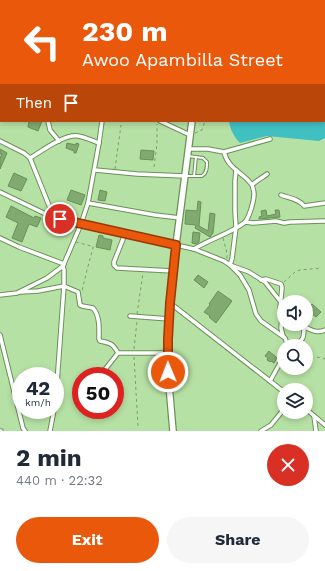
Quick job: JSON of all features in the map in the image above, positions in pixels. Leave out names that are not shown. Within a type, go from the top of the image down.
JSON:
[{"type":"main road","points":[[173,431],[168,372],[169,319],[176,245],[192,122]]},
{"type":"street","points":[[48,122],[50,130],[59,141]]},
{"type":"street","points":[[58,367],[64,286],[63,265],[81,224],[88,203],[95,170],[102,122]]},
{"type":"street","points":[[161,122],[190,135]]},
{"type":"street","points":[[30,158],[59,141],[71,136],[79,136],[99,143]]},
{"type":"street","points":[[188,148],[208,149],[224,152],[270,139]]},
{"type":"street","points":[[0,141],[24,153],[30,158],[54,218]]},
{"type":"street","points":[[224,152],[229,164],[250,181],[252,185],[254,194],[253,203],[245,222]]},
{"type":"street","points":[[95,170],[185,176]]},
{"type":"street","points":[[228,264],[232,259],[236,227],[236,170]]},
{"type":"street","points":[[252,185],[267,174]]},
{"type":"street","points":[[0,192],[54,218],[194,249],[249,272],[265,282],[277,297]]},
{"type":"street","points":[[281,195],[298,201],[304,206],[325,202]]},
{"type":"street","points":[[88,203],[180,218]]},
{"type":"street","points":[[194,249],[204,242],[222,235],[245,222],[276,221],[284,223],[325,221]]},
{"type":"street","points":[[125,234],[114,265],[117,268],[173,271]]},
{"type":"street","points":[[0,238],[63,265]]},
{"type":"street","points":[[228,264],[240,275],[249,290],[256,314],[261,321],[285,339]]},
{"type":"street","points":[[0,296],[16,292],[47,278],[63,265]]},
{"type":"street","points":[[261,280],[266,279],[281,284],[281,295]]},
{"type":"street","points":[[16,292],[38,291],[64,286],[78,292],[80,305],[93,308],[96,312],[98,317],[100,341],[110,342],[115,347],[118,354]]},
{"type":"street","points":[[170,303],[277,386]]},
{"type":"street","points":[[130,316],[169,319]]},
{"type":"street","points":[[313,331],[322,332],[325,330]]},
{"type":"street","points":[[282,331],[283,336]]},
{"type":"street","points":[[0,335],[25,431]]},
{"type":"street","points":[[106,367],[118,354],[168,353]]},
{"type":"street","points":[[0,358],[6,357]]},
{"type":"street","points":[[270,381],[277,368]]},
{"type":"street","points":[[314,416],[325,425]]},
{"type":"street","points":[[314,416],[316,431]]},
{"type":"street","points":[[261,431],[271,424],[277,417]]},
{"type":"street","points":[[50,431],[52,419]]},
{"type":"lane","points":[[185,176],[202,176],[206,173],[207,162],[203,158],[187,156]]},
{"type":"lane","points":[[194,176],[196,157]]},
{"type":"path","points":[[154,167],[159,122]]},
{"type":"path","points":[[190,135],[202,130],[205,122]]},
{"type":"path","points":[[115,172],[121,125]]},
{"type":"path","points":[[222,235],[227,253],[228,264]]},
{"type":"path","points":[[73,242],[93,246],[82,291],[79,294]]},
{"type":"path","points":[[281,284],[294,272],[321,268]]},
{"type":"path","points":[[138,426],[133,353],[143,270]]},
{"type":"path","points":[[317,357],[325,360]]},
{"type":"water","points":[[229,122],[325,122],[325,138],[319,141],[267,136],[240,143],[231,130]]},
{"type":"building","points":[[29,122],[42,122],[38,131],[28,127]]},
{"type":"building","points":[[67,143],[76,145],[76,143],[79,144],[76,153],[66,148]]},
{"type":"building","points":[[0,149],[7,153],[0,169],[0,158],[2,154],[0,154]]},
{"type":"building","points":[[141,150],[154,151],[153,160],[140,159]]},
{"type":"building","points":[[14,173],[27,179],[21,191],[8,186]]},
{"type":"building","points":[[71,190],[85,195],[81,205],[67,200]]},
{"type":"building","points":[[100,190],[107,192],[105,201],[98,200]]},
{"type":"building","points":[[198,201],[201,202],[199,226],[208,231],[210,213],[215,214],[213,233],[210,237],[195,228],[196,225],[185,224],[186,210],[197,211]]},
{"type":"building","points":[[11,206],[34,218],[35,216],[41,218],[37,227],[29,224],[22,242],[12,238],[18,223],[6,217]]},
{"type":"building","points":[[266,210],[267,216],[276,214],[275,210],[279,210],[280,217],[259,219],[259,217],[262,216],[261,211]]},
{"type":"building","points":[[193,232],[200,233],[199,242],[196,244],[192,243]]},
{"type":"building","points":[[99,235],[103,236],[103,238],[112,240],[110,250],[96,247]]},
{"type":"building","points":[[198,275],[208,282],[204,288],[194,280]]},
{"type":"building","points":[[218,291],[232,301],[216,323],[204,312]]},
{"type":"building","points":[[313,305],[321,312],[316,317],[313,315]]},
{"type":"building","points":[[269,351],[277,358],[274,363],[267,360],[268,358],[265,356]]},
{"type":"route","points":[[60,219],[176,245],[170,303],[168,372]]}]
